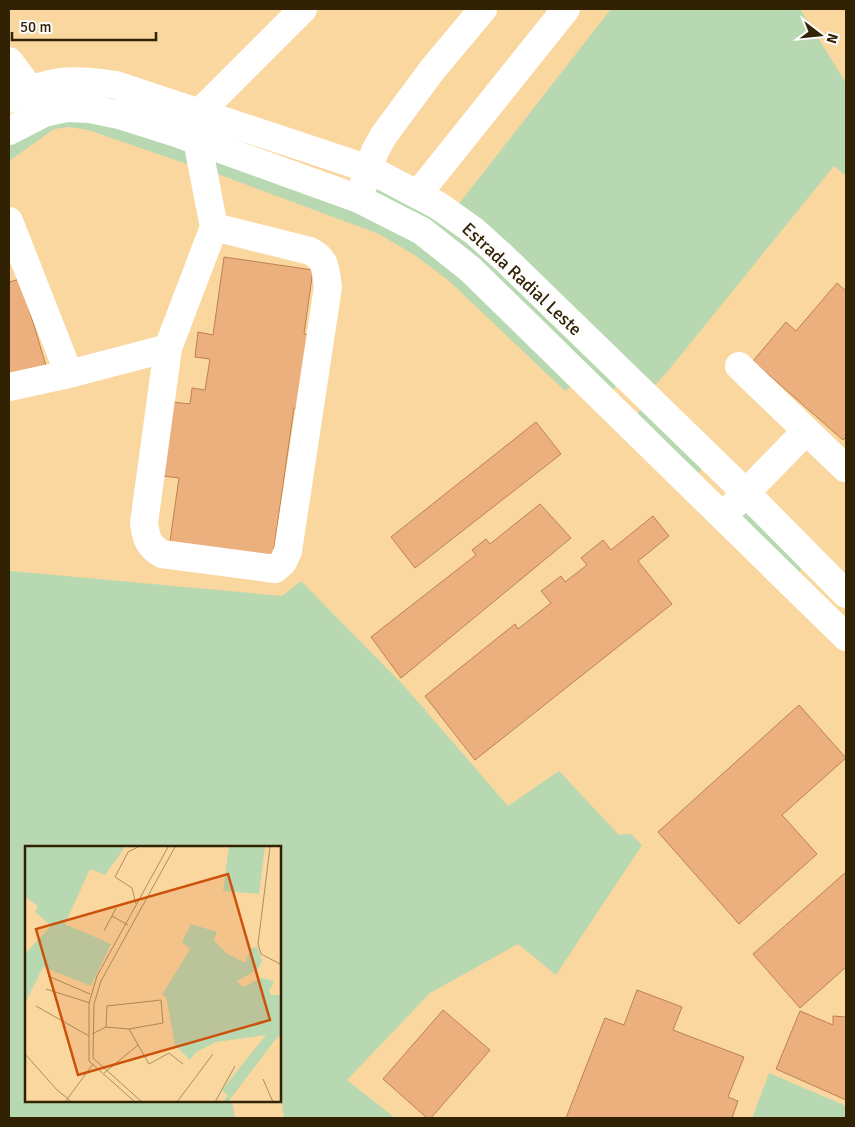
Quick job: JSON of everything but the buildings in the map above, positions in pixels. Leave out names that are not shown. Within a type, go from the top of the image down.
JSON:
[{"type":"street","points":[[214,226],[310,251],[320,256],[328,287],[288,551],[283,562],[275,569],[162,554],[153,549],[146,539],[144,523],[168,348],[214,226],[188,137],[198,112],[303,9]]},
{"type":"street","points":[[359,199],[375,151],[384,135],[432,70],[483,9]]},
{"type":"street","points":[[418,194],[566,9]]},
{"type":"street","points":[[9,62],[19,94],[44,113]]},
{"type":"street","name":"Estrada Radial Leste","points":[[19,94],[58,81],[88,81],[116,86],[369,169],[439,206],[474,231],[841,585]]},
{"type":"street","name":"Estrada Radial Leste","points":[[9,131],[44,113],[66,108],[90,109],[118,115],[188,137],[359,199],[422,231],[470,269],[846,637]]},
{"type":"street","points":[[9,221],[69,374]]},
{"type":"street","points":[[9,387],[69,374],[168,348]]},
{"type":"street","points":[[739,366],[845,468]]},
{"type":"street","points":[[614,411],[637,388]]},
{"type":"street","points":[[722,516],[806,431]]},
{"type":"street","points":[[809,600],[841,585]]},
{"type":"green space","points":[[611,9],[800,9],[846,83],[846,176],[834,166],[655,385],[458,205]]},
{"type":"green space","points":[[83,117],[191,147],[196,167],[88,130],[69,127],[54,129],[9,161],[9,142],[23,132]]},
{"type":"green space","points":[[206,154],[365,211],[417,237],[574,384],[565,391],[448,280],[416,256],[379,234],[210,171]]},
{"type":"green space","points":[[374,185],[447,221],[616,384],[615,388],[610,391],[378,199],[372,188]]},
{"type":"green space","points":[[642,409],[702,466],[700,472],[696,473],[638,416],[638,412]]},
{"type":"green space","points":[[745,509],[802,567],[799,573],[737,512]]},
{"type":"green space","points":[[9,572],[282,596],[301,581],[406,688],[508,806],[559,771],[619,835],[631,834],[642,845],[556,975],[518,944],[430,993],[347,1080],[395,1118],[284,1118],[281,1096],[281,846],[25,846],[25,1102],[232,1102],[235,1118],[9,1118]]},
{"type":"green space","points":[[769,1073],[846,1106],[846,1118],[752,1118]]}]
